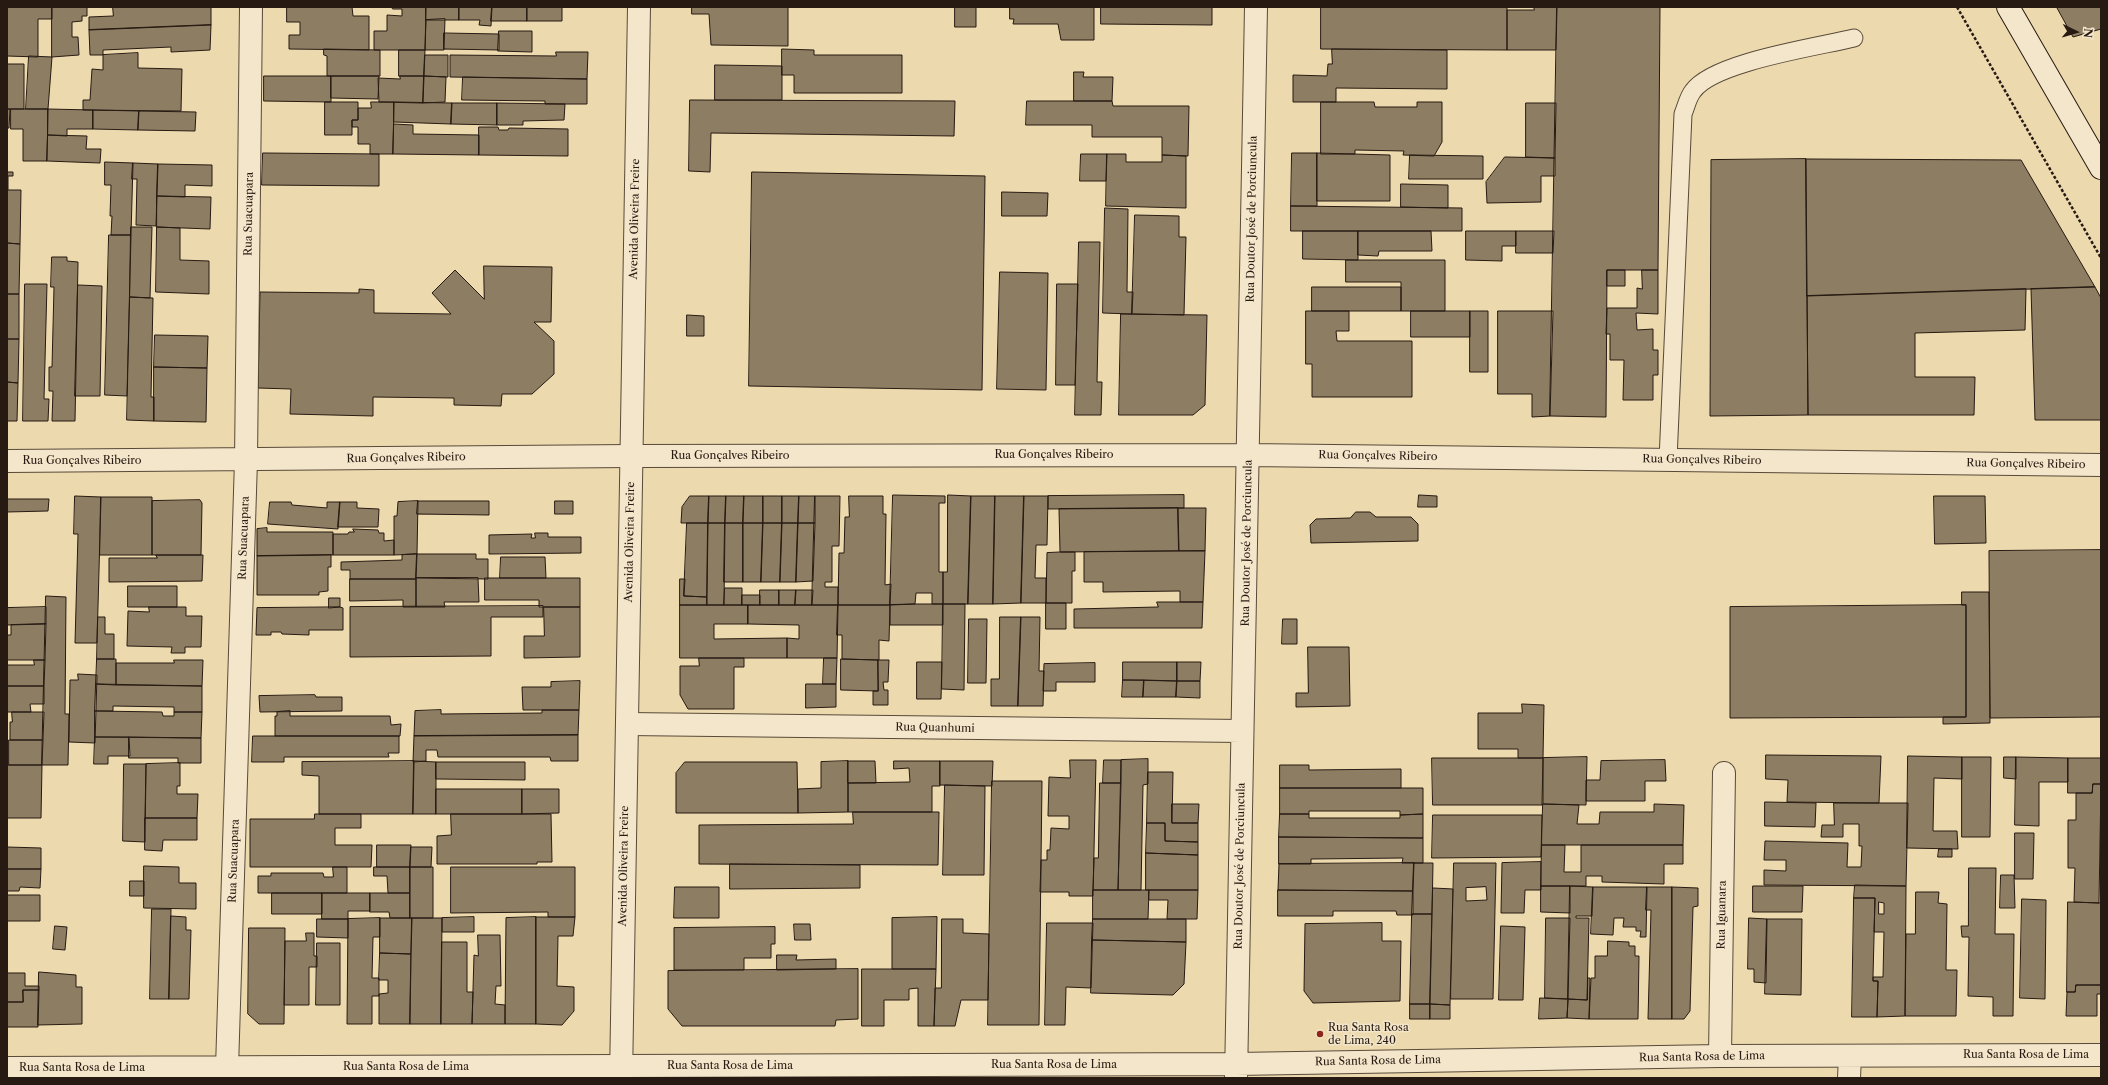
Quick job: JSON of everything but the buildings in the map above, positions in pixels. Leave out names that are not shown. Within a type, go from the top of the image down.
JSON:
[{"type":"street","name":"Rua Suacuapara","points":[[228,1068],[246,460],[251,7]]},
{"type":"street","name":"Avenida Oliveira Freire","points":[[621,1072],[639,7]]},
{"type":"street","name":"Rua Doutor José de Porciuncula","points":[[1236,1071],[1256,7]]},
{"type":"street","points":[[2008,7],[2101,168]]},
{"type":"street","name":"Rua Gonçalves Ribeiro","points":[[7,462],[631,456],[1248,455],[2101,465]]},
{"type":"street","name":"Rua Quanhumi","points":[[627,724],[1242,731]]},
{"type":"street","name":"Rua Iguanara","points":[[1720,1056],[1724,773]]},
{"type":"street","name":"Rua Santa Rosa de Lima","points":[[7,1068],[228,1068],[621,1072],[1236,1071],[1720,1056],[2101,1055]]},
{"type":"street","points":[[1849,1078],[1850,1056]]},
{"type":"lane","points":[[1668,460],[1684,114],[1692,91],[1708,78],[1734,65],[1854,38]]},
{"type":"path","points":[[1957,7],[2101,258]]},
{"type":"place","name":"Rua Santa Rosa de Lima, 240","points":[[1320,1034]]}]
